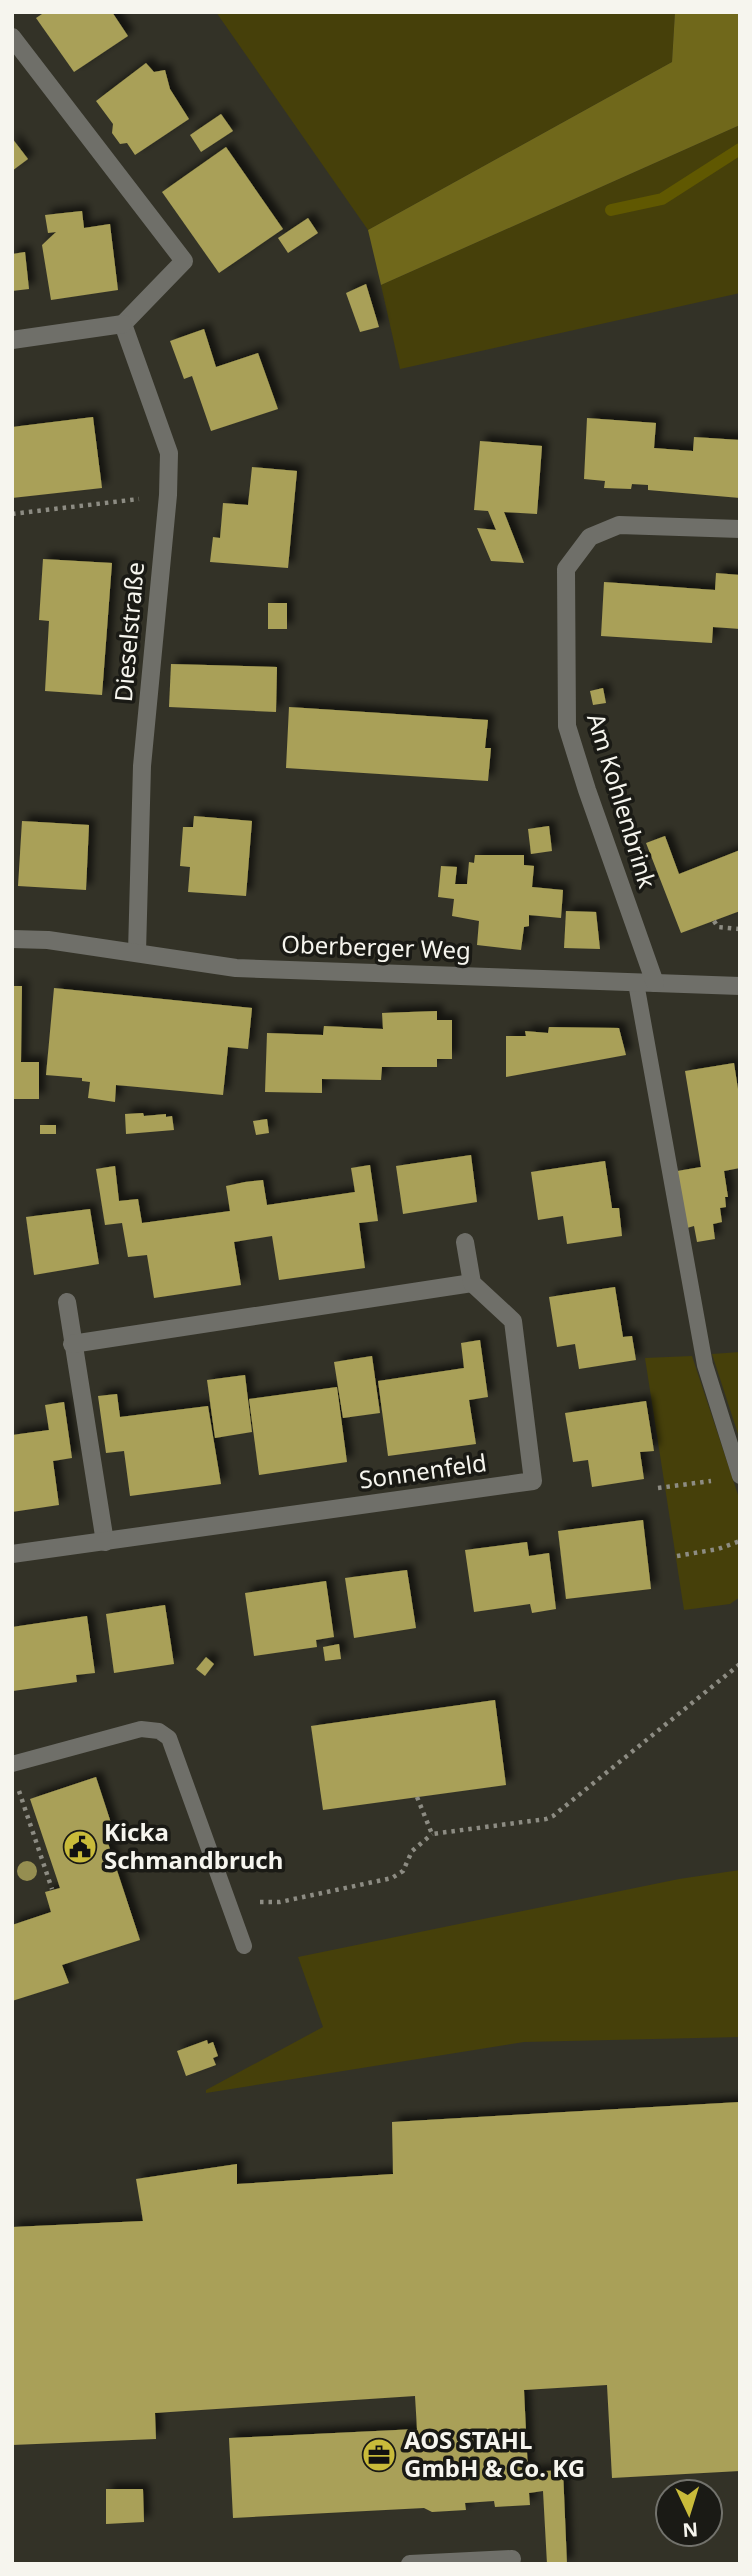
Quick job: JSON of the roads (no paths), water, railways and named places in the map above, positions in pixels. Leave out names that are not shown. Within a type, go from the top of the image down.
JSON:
[{"type":"street","points":[[12,37],[184,261],[123,324],[12,340]]},
{"type":"street","name":"Dieselstraße","points":[[123,324],[169,453],[168,495],[142,766],[137,952]]},
{"type":"street","name":"Am Kohlenbrink","points":[[646,983],[567,726],[566,569],[590,537],[619,525],[740,529]]},
{"type":"street","name":"Oberberger Weg","points":[[12,939],[48,940],[236,968],[740,986]]},
{"type":"street","points":[[72,1344],[472,1283],[465,1242]]},
{"type":"street","name":"Sonnenfeld","points":[[12,1554],[533,1481],[513,1321],[472,1283]]},
{"type":"street","points":[[67,1302],[105,1542]]},
{"type":"street","points":[[410,2564],[512,2559]]},
{"type":"lane","points":[[646,983],[705,1365],[740,1476]]},
{"type":"lane","points":[[12,1764],[141,1729],[159,1731],[170,1738],[244,1946]]},
{"type":"waterway","points":[[611,210],[662,199],[740,149]]},
{"type":"place","name":"Kicka Schmandbruch","points":[[80,1847]]},
{"type":"place","name":"AOS STAHL GmbH & Co. KG","points":[[379,2455]]}]
